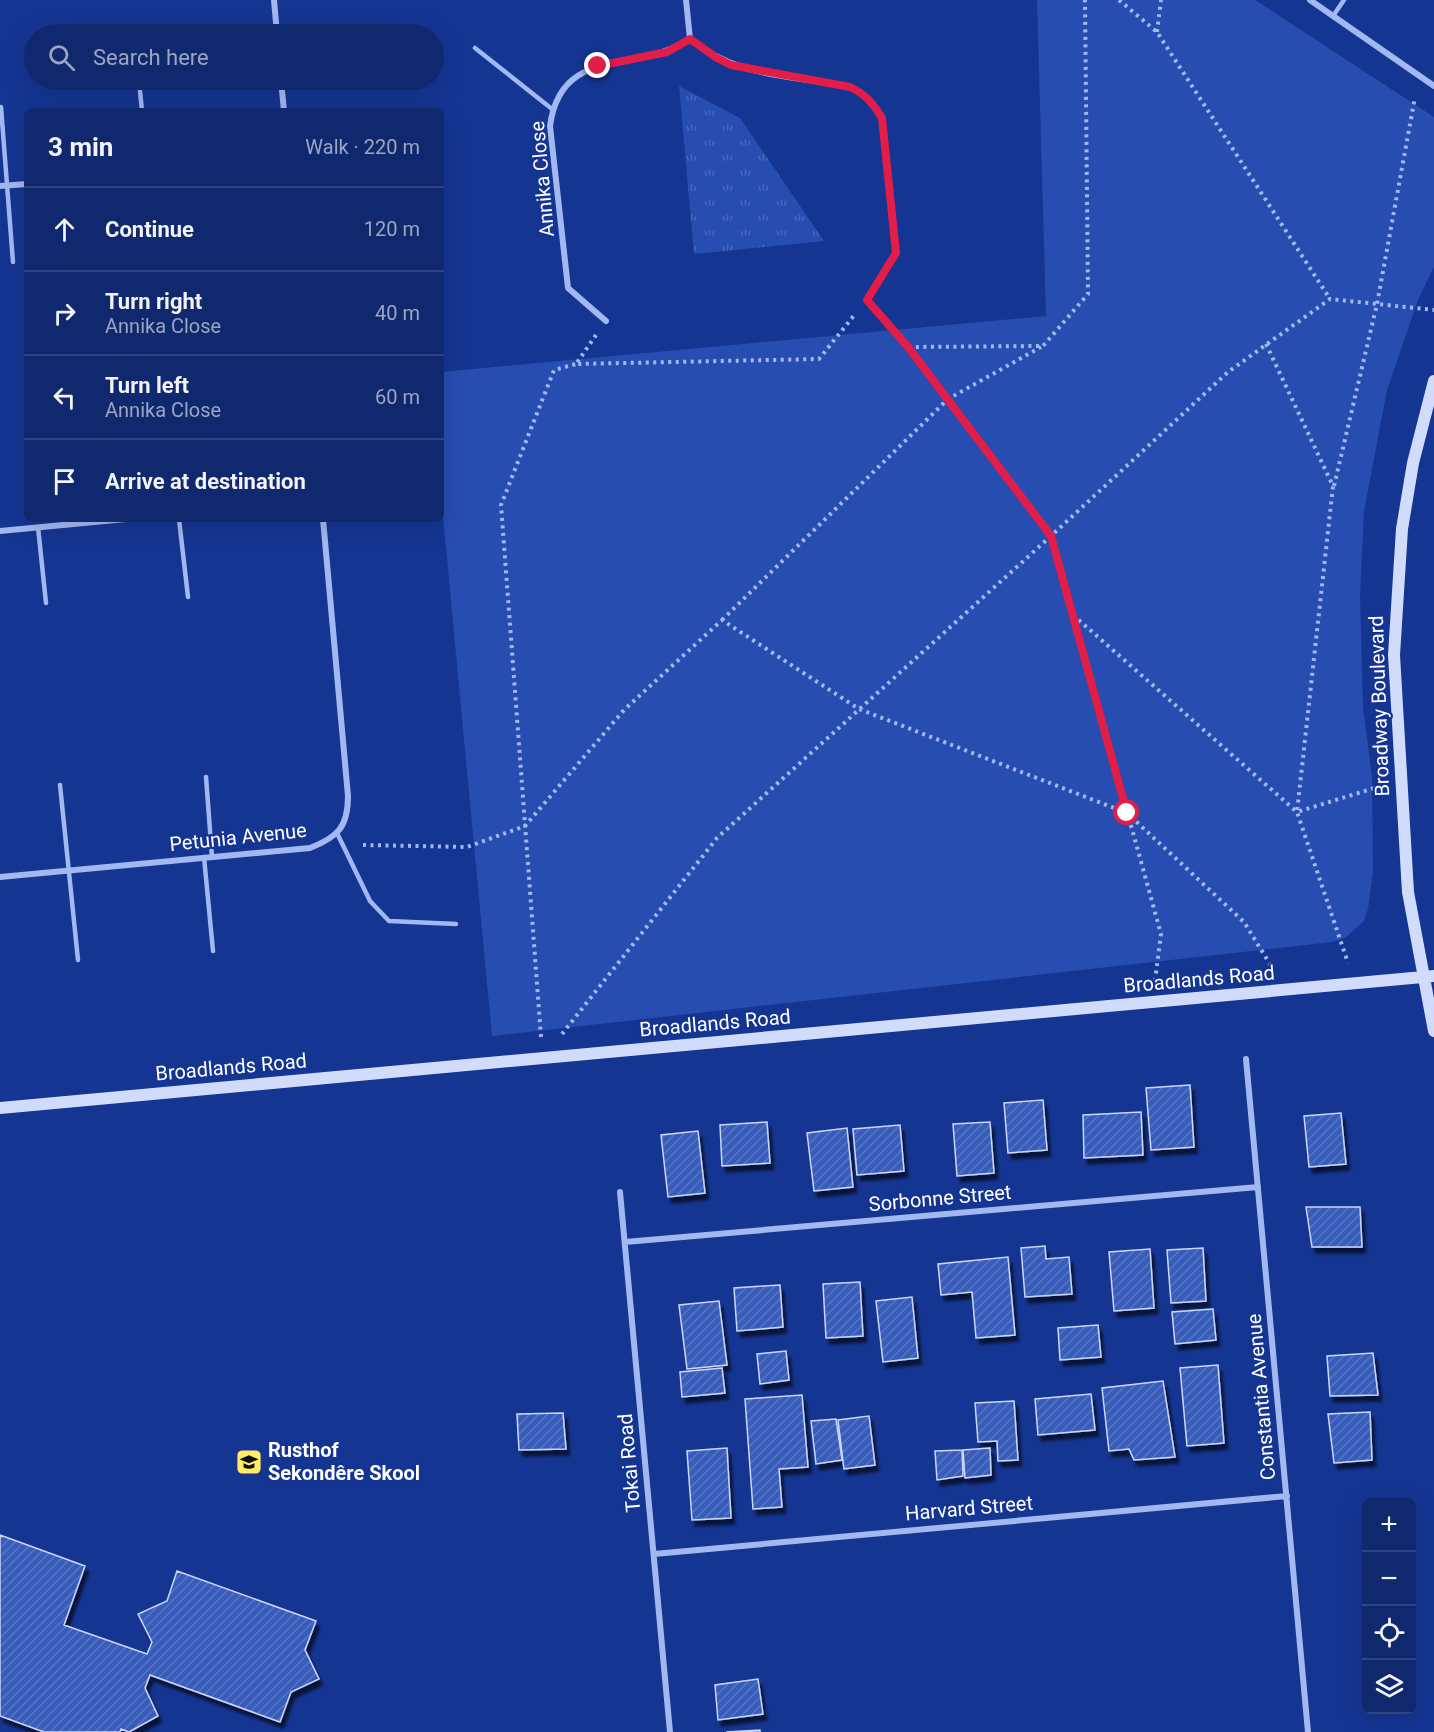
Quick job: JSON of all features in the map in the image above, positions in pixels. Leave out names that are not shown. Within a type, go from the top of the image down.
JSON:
[{"type":"main road","name":"Broadway Boulevard","points":[[1434,381],[1413,463],[1398,570],[1394,655],[1408,892],[1429,977],[1434,1031]]},
{"type":"main road","name":"Broadlands Road","points":[[0,1108],[1429,977]]},
{"type":"street","points":[[274,0],[276,24]]},
{"type":"street","points":[[687,0],[690,39],[717,58],[731,65],[850,87],[863,93],[874,104],[882,118],[896,253],[867,300]]},
{"type":"street","points":[[1310,0],[1434,86]]},
{"type":"street","name":"Annika Close","points":[[606,321],[568,288],[550,126],[552,110],[566,84],[586,70],[667,52],[690,39]]},
{"type":"street","points":[[282,90],[284,108]]},
{"type":"street","points":[[3,186],[24,184]]},
{"type":"street","points":[[0,531],[93,522]]},
{"type":"street","points":[[323,522],[348,796],[348,816],[337,833]]},
{"type":"street","name":"Petunia Avenue","points":[[0,876],[310,848],[325,842],[337,833]]},
{"type":"street","name":"Constantia Avenue","points":[[1246,1059],[1308,1732]]},
{"type":"street","name":"Sorbonne Street","points":[[625,1242],[1258,1187]]},
{"type":"street","name":"Tokai Road","points":[[620,1192],[670,1732]]},
{"type":"street","name":"Harvard Street","points":[[654,1554],[1287,1496]]},
{"type":"lane","points":[[1333,16],[1344,0]]},
{"type":"lane","points":[[476,48],[552,110]]},
{"type":"lane","points":[[140,91],[142,108]]},
{"type":"lane","points":[[1,106],[3,186],[13,262]]},
{"type":"lane","points":[[179,522],[188,597]]},
{"type":"lane","points":[[38,527],[46,603]]},
{"type":"lane","points":[[206,777],[213,951]]},
{"type":"lane","points":[[60,785],[78,960]]},
{"type":"lane","points":[[337,833],[370,901],[389,921],[456,924]]},
{"type":"path","points":[[344,844],[467,847],[525,826],[624,710],[722,620],[948,399],[1043,346],[1088,294],[1085,0]]},
{"type":"path","points":[[1119,0],[1157,32],[1330,299]]},
{"type":"path","points":[[1157,32],[1161,0]]},
{"type":"path","points":[[1355,984],[1297,812],[1333,486],[1377,304],[1419,76]]},
{"type":"path","points":[[543,1058],[717,838],[1051,536],[1228,372],[1330,299],[1434,310]]},
{"type":"path","points":[[543,1058],[501,506],[554,370],[576,364],[819,359],[867,300],[908,347],[1051,536],[1161,934],[1152,1002]]},
{"type":"path","points":[[576,364],[606,321]]},
{"type":"path","points":[[1266,344],[1333,486]]},
{"type":"path","points":[[908,347],[1043,346]]},
{"type":"path","points":[[1073,615],[1297,812]]},
{"type":"path","points":[[722,620],[859,709],[1127,813],[1244,922],[1286,990]]},
{"type":"path","points":[[1297,812],[1400,781]]},
{"type":"green space","points":[[1037,0],[1255,0],[1434,117],[1434,267],[1418,300],[1387,390],[1364,511],[1360,596],[1363,708],[1372,776],[1373,872],[1364,921],[1345,938],[1332,942],[492,1036],[444,522],[444,372],[1046,316]]},
{"type":"green space","points":[[679,86],[740,118],[824,241],[694,254]]},
{"type":"building","points":[[1190,1085],[1194,1147],[1151,1150],[1146,1088]]},
{"type":"building","points":[[1043,1100],[1047,1150],[1008,1153],[1004,1103]]},
{"type":"building","points":[[1141,1112],[1143,1155],[1084,1158],[1083,1115]]},
{"type":"building","points":[[1341,1113],[1346,1164],[1309,1167],[1304,1116]]},
{"type":"building","points":[[767,1122],[770,1163],[722,1166],[720,1125]]},
{"type":"building","points":[[990,1122],[994,1173],[957,1176],[953,1124]]},
{"type":"building","points":[[900,1125],[904,1171],[857,1175],[853,1129]]},
{"type":"building","points":[[847,1128],[853,1187],[814,1191],[807,1133]]},
{"type":"building","points":[[698,1131],[705,1193],[668,1197],[661,1135]]},
{"type":"building","points":[[1306,1207],[1360,1207],[1362,1247],[1312,1247]]},
{"type":"building","points":[[1045,1246],[1046,1259],[1069,1257],[1072,1294],[1025,1297],[1021,1248]]},
{"type":"building","points":[[1203,1248],[1206,1301],[1171,1303],[1167,1250]]},
{"type":"building","points":[[1150,1249],[1154,1308],[1114,1311],[1109,1252]]},
{"type":"building","points":[[1008,1257],[1015,1335],[976,1338],[972,1292],[941,1295],[938,1264]]},
{"type":"building","points":[[860,1282],[863,1336],[826,1338],[823,1284]]},
{"type":"building","points":[[780,1285],[783,1327],[737,1331],[734,1288]]},
{"type":"building","points":[[912,1297],[918,1358],[883,1362],[876,1301]]},
{"type":"building","points":[[719,1301],[727,1365],[687,1369],[679,1305]]},
{"type":"building","points":[[1213,1309],[1216,1340],[1175,1344],[1172,1312]]},
{"type":"building","points":[[1098,1325],[1101,1357],[1060,1360],[1058,1328]]},
{"type":"building","points":[[786,1351],[789,1380],[760,1384],[757,1354]]},
{"type":"building","points":[[1373,1353],[1378,1395],[1330,1396],[1327,1356]]},
{"type":"building","points":[[1218,1365],[1224,1443],[1187,1446],[1180,1368]]},
{"type":"building","points":[[722,1368],[725,1393],[682,1397],[680,1372]]},
{"type":"building","points":[[1163,1381],[1175,1457],[1134,1460],[1129,1449],[1109,1451],[1102,1388]]},
{"type":"building","points":[[1091,1394],[1095,1430],[1038,1435],[1035,1399]]},
{"type":"building","points":[[802,1395],[808,1467],[779,1469],[782,1507],[753,1509],[745,1399]]},
{"type":"building","points":[[1014,1401],[1018,1460],[998,1461],[997,1441],[978,1442],[975,1403]]},
{"type":"building","points":[[1370,1412],[1372,1460],[1334,1463],[1328,1414]]},
{"type":"building","points":[[563,1413],[566,1449],[519,1450],[517,1414]]},
{"type":"building","points":[[869,1416],[875,1465],[844,1469],[838,1420]]},
{"type":"building","points":[[836,1419],[842,1460],[816,1464],[811,1421]]},
{"type":"building","points":[[727,1448],[731,1518],[692,1520],[687,1451]]},
{"type":"building","points":[[990,1448],[991,1475],[965,1478],[963,1450]]},
{"type":"building","points":[[962,1450],[963,1476],[937,1480],[935,1451]]},
{"type":"building","points":[[0,1535],[85,1566],[64,1625],[147,1654],[152,1642],[138,1614],[167,1601],[177,1571],[316,1621],[305,1650],[319,1679],[291,1692],[280,1722],[150,1675],[145,1688],[158,1716],[129,1732],[121,1729],[120,1732],[44,1732],[0,1716]]},
{"type":"building","points":[[758,1679],[763,1714],[718,1720],[715,1685]]},
{"type":"building","points":[[760,1730],[760,1732],[726,1732]]},
{"type":"place","name":"Rusthof Sekondêre Skool","points":[[249,1462]]},
{"type":"route","points":[[598,66],[657,55],[690,39],[703,50],[731,65],[850,87],[863,93],[874,104],[882,118],[896,253],[867,300],[908,347],[1051,536],[1127,813]]}]
